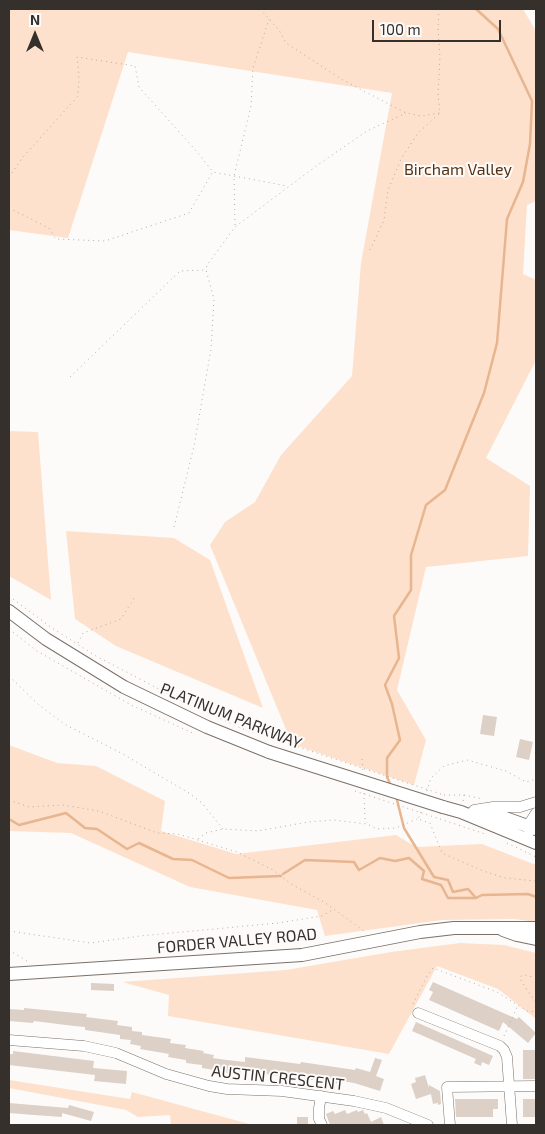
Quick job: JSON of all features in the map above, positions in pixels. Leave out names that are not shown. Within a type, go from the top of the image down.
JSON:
[{"type":"main road","name":"PLATINUM PARKWAY","points":[[9,611],[46,639],[124,687],[208,727],[269,752],[461,812],[536,843]]},
{"type":"main road","name":"PLATINUM PARKWAY","points":[[461,812],[494,814],[532,827]]},
{"type":"main road","name":"FORDER VALLEY ROAD","points":[[9,974],[302,955],[376,940],[454,928],[497,928],[517,935],[536,935]]},
{"type":"street","points":[[461,812],[493,807],[520,807],[536,802]]},
{"type":"street","points":[[536,813],[532,827],[527,827],[536,838]]},
{"type":"street","points":[[418,1013],[500,1046],[504,1050],[507,1057],[512,1125]]},
{"type":"street","name":"AUSTIN CRESCENT","points":[[9,1040],[84,1046],[116,1053],[166,1074],[209,1086],[227,1090],[282,1091],[321,1096],[386,1108],[410,1122],[428,1125]]},
{"type":"street","points":[[450,1125],[448,1087],[536,1086]]},
{"type":"street","points":[[321,1096],[319,1120],[322,1125]]},
{"type":"path","points":[[260,9],[279,30],[286,43],[341,79],[406,113],[422,116],[440,113]]},
{"type":"path","points":[[439,9],[440,57],[438,95],[440,113]]},
{"type":"path","points":[[235,227],[234,176],[251,106],[254,68],[269,18]]},
{"type":"path","points":[[9,177],[23,157],[78,96],[79,76],[77,57],[135,66],[139,87],[213,172],[289,186]]},
{"type":"path","points":[[174,528],[194,446],[211,349],[214,299],[206,270],[207,265],[235,227],[367,131],[406,113]]},
{"type":"path","points":[[370,250],[384,220],[388,190],[401,159],[418,133],[440,113]]},
{"type":"path","points":[[9,208],[49,228],[56,239],[105,241],[189,213],[213,172]]},
{"type":"path","points":[[70,377],[180,271],[206,270]]},
{"type":"path","points":[[78,644],[83,634],[122,619],[136,595]]},
{"type":"path","points":[[9,596],[52,628],[78,644],[176,698],[243,729],[274,739],[443,807],[485,834]]},
{"type":"path","points":[[9,676],[39,705],[64,724],[121,753],[202,803],[223,829]]},
{"type":"path","points":[[443,807],[464,795],[461,812]]},
{"type":"path","points":[[9,800],[28,806],[64,805],[99,811],[157,833],[178,834],[237,852],[274,871],[324,902],[376,940]]},
{"type":"path","points":[[197,839],[206,833],[223,829],[258,831],[308,822],[333,820],[367,824],[378,829],[396,828],[418,819]]},
{"type":"path","points":[[503,841],[536,857]]},
{"type":"path","points":[[9,931],[91,943],[140,936],[278,923],[322,916],[334,909]]},
{"type":"path","points":[[9,950],[30,963]]},
{"type":"path","points":[[418,1013],[413,1005],[433,968],[497,992],[527,1012],[536,1012]]},
{"type":"path","points":[[536,978],[525,975],[520,979],[536,1003]]},
{"type":"path","points":[[504,1050],[502,1040],[518,1005]]},
{"type":"green space","name":"Bircham Valley","points":[[9,9],[523,9],[536,31],[536,201],[527,205],[523,274],[536,280],[536,360],[486,458],[530,486],[528,556],[426,567],[397,690],[426,740],[414,785],[292,744],[210,545],[225,522],[255,502],[281,455],[352,376],[361,263],[392,93],[128,52],[68,238],[9,230]]},
{"type":"green space","points":[[9,431],[38,432],[51,600],[9,576]]},
{"type":"green space","points":[[66,531],[174,538],[210,560],[263,708],[116,646],[75,619]]},
{"type":"green space","points":[[9,745],[57,763],[96,766],[165,801],[161,831],[236,854],[396,835],[416,847],[482,844],[536,865],[536,922],[514,919],[442,920],[325,936],[317,910],[190,887],[71,833],[9,831]]},
{"type":"green space","points":[[460,943],[504,945],[536,953],[536,1019],[498,989],[437,966],[389,1054],[168,1016],[169,995],[122,982],[286,970],[391,952]]},
{"type":"green space","points":[[9,1080],[130,1099],[132,1092],[253,1125],[171,1125],[170,1115],[138,1117],[126,1110],[9,1088]]},
{"type":"building","points":[[483,715],[497,717],[494,736],[480,734]]},
{"type":"building","points":[[520,739],[533,742],[529,760],[516,757]]},
{"type":"building","points":[[433,982],[517,1019],[519,1017],[536,1033],[528,1043],[503,1022],[499,1031],[429,1000],[433,992],[429,990]]},
{"type":"building","points":[[91,983],[114,984],[114,991],[91,990]]},
{"type":"building","points":[[24,1008],[87,1014],[86,1017],[118,1021],[117,1025],[132,1027],[132,1031],[142,1032],[142,1035],[171,1039],[170,1043],[186,1045],[185,1048],[204,1051],[203,1053],[214,1055],[213,1058],[227,1060],[245,1062],[245,1057],[300,1064],[301,1062],[355,1070],[356,1068],[370,1072],[375,1058],[382,1060],[376,1076],[384,1079],[380,1091],[354,1083],[341,1081],[341,1084],[328,1082],[328,1079],[313,1077],[313,1080],[241,1071],[241,1075],[214,1071],[202,1068],[202,1065],[186,1063],[186,1060],[168,1057],[169,1054],[140,1049],[141,1046],[130,1044],[131,1040],[120,1039],[120,1035],[85,1030],[85,1027],[34,1021],[33,1023],[9,1021],[9,1009],[24,1010]]},
{"type":"building","points":[[416,1022],[493,1056],[489,1065],[482,1062],[481,1066],[474,1063],[476,1059],[412,1031]]},
{"type":"building","points":[[523,1050],[536,1050],[536,1079],[523,1079]]},
{"type":"building","points":[[13,1051],[94,1061],[93,1068],[127,1071],[126,1084],[94,1081],[95,1075],[9,1065],[9,1054],[13,1054]]},
{"type":"building","points":[[425,1075],[429,1088],[429,1085],[440,1091],[441,1104],[433,1104],[431,1094],[416,1099],[411,1084],[416,1082],[415,1078]]},
{"type":"building","points":[[455,1099],[498,1099],[498,1109],[493,1109],[493,1117],[456,1117]]},
{"type":"building","points":[[523,1099],[536,1099],[535,1117],[523,1117]]},
{"type":"building","points":[[9,1103],[68,1108],[69,1105],[94,1112],[91,1121],[62,1113],[62,1117],[9,1113]]},
{"type":"building","points":[[345,1110],[347,1114],[363,1110],[365,1114],[367,1113],[371,1122],[381,1117],[384,1125],[330,1125],[326,1114],[333,1111],[335,1114]]},
{"type":"building","points":[[297,1117],[308,1117],[308,1125],[297,1125]]},
{"type":"waterway","points":[[391,786],[387,777],[387,758],[400,740],[392,704],[385,685],[399,658],[394,616],[411,590],[411,555],[426,505],[445,490],[484,393],[497,343],[507,219],[523,182],[530,144],[532,101],[498,29],[476,9]]},
{"type":"waterway","points":[[396,796],[404,828],[434,877],[448,880],[453,892],[468,889],[476,898]]},
{"type":"waterway","points":[[9,819],[19,825],[66,813],[85,828],[97,829],[127,849],[139,843],[173,859],[192,860],[229,878],[281,876]]},
{"type":"waterway","points":[[283,874],[305,860],[354,862],[359,870],[380,858],[395,861],[409,858],[424,871],[422,879],[441,885],[448,898],[528,894],[536,897]]}]
